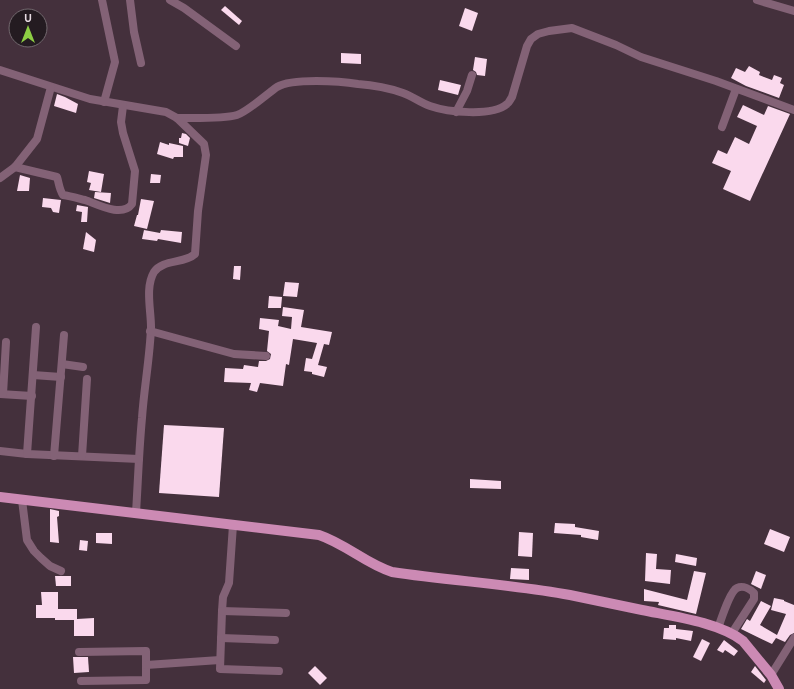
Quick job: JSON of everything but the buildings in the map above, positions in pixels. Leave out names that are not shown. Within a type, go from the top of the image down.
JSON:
[{"type":"main road","points":[[0,497],[319,535],[337,542],[377,566],[392,572],[570,595],[683,618],[732,633],[742,641],[771,675],[779,689]]},
{"type":"street","points":[[102,0],[115,62],[104,102]]},
{"type":"street","points":[[130,0],[134,32],[141,62]]},
{"type":"street","points":[[170,0],[184,8],[236,46]]},
{"type":"street","points":[[757,0],[794,11]]},
{"type":"street","points":[[177,118],[238,115],[279,86],[296,82],[317,81],[359,84],[404,93],[441,110],[456,112],[490,110],[508,104],[512,97],[531,40],[538,34],[561,28],[572,28],[590,34],[641,57],[736,88],[794,110]]},
{"type":"street","points":[[0,70],[51,87],[104,102],[166,112],[177,118],[204,144],[205,162],[198,211],[195,254],[191,258],[162,266],[154,273],[149,290],[150,331],[136,513]]},
{"type":"street","points":[[456,112],[467,91],[472,75]]},
{"type":"street","points":[[0,178],[15,167],[37,139],[51,87]]},
{"type":"street","points":[[722,127],[736,88]]},
{"type":"street","points":[[15,167],[57,177],[60,190],[63,194],[107,208],[123,210],[129,208],[132,204],[136,171],[123,133],[121,122],[123,106]]},
{"type":"street","points":[[27,454],[36,327]]},
{"type":"street","points":[[150,331],[234,354],[266,356]]},
{"type":"street","points":[[54,456],[64,335]]},
{"type":"street","points":[[6,342],[2,394],[32,396]]},
{"type":"street","points":[[62,364],[83,367]]},
{"type":"street","points":[[33,375],[61,377]]},
{"type":"street","points":[[82,456],[87,379]]},
{"type":"street","points":[[0,451],[54,456],[139,459]]},
{"type":"street","points":[[22,500],[27,540],[41,558],[50,566],[61,571]]},
{"type":"street","points":[[233,525],[229,583],[223,597],[220,669],[279,671]]},
{"type":"street","points":[[718,628],[734,590],[742,587],[750,589],[754,593],[754,599],[732,633]]},
{"type":"street","points":[[222,611],[286,613]]},
{"type":"street","points":[[221,638],[275,640]]},
{"type":"street","points":[[771,675],[794,638]]},
{"type":"street","points":[[79,652],[146,651],[146,680],[81,681]]},
{"type":"street","points":[[146,665],[220,660]]}]
